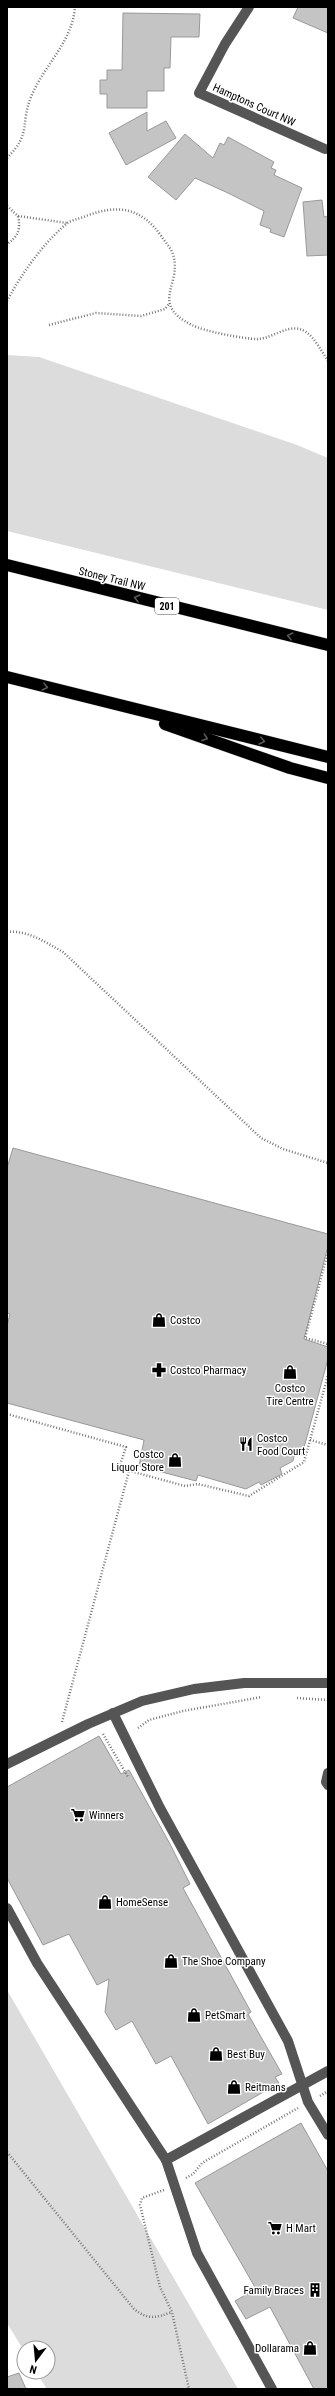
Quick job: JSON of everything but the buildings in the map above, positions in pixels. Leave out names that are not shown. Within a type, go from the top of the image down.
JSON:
[{"type":"highway","name":"Stoney Trail NW","points":[[7,565],[328,645]]},
{"type":"highway","points":[[7,677],[328,757]]},
{"type":"highway","points":[[102,701],[290,768],[328,778]]},
{"type":"street","name":"Hamptons Court NW","points":[[249,7],[225,44],[199,93],[325,149]]},
{"type":"street","points":[[7,1764],[113,1713],[142,1701],[194,1689],[244,1683],[328,1683]]},
{"type":"street","points":[[113,1713],[160,1808],[288,2041],[304,2083],[308,2102],[325,2122],[328,2135]]},
{"type":"street","points":[[328,1773],[326,1782],[328,1784]]},
{"type":"street","points":[[7,1908],[44,1975],[166,2160],[197,2253],[272,2389]]},
{"type":"street","points":[[166,2160],[328,2071]]},
{"type":"path","points":[[7,158],[24,134],[27,113],[33,92],[70,32],[75,7]]},
{"type":"path","points":[[7,206],[18,216],[68,223]]},
{"type":"path","points":[[7,301],[20,276],[68,223],[103,210],[122,209],[141,216],[154,227],[172,251],[174,263],[169,303],[165,309],[142,316],[96,313],[49,325]]},
{"type":"path","points":[[7,244],[18,235],[18,216]]},
{"type":"path","points":[[169,303],[175,314],[186,322],[207,330],[256,339],[290,329],[302,330],[311,336],[328,361]]},
{"type":"path","points":[[7,932],[25,933],[39,938],[63,952],[261,1138],[276,1147],[328,1163]]},
{"type":"path","points":[[328,1252],[305,1338],[328,1344]]},
{"type":"path","points":[[7,1414],[126,1447],[119,1468],[185,1486],[198,1484],[249,1496],[304,1462],[328,1375]]},
{"type":"path","points":[[310,1440],[328,1445]]},
{"type":"path","points":[[60,1727],[129,1471]]},
{"type":"path","points":[[138,1728],[149,1720],[183,1710],[264,1697]]},
{"type":"path","points":[[293,1697],[328,1700]]},
{"type":"path","points":[[189,2389],[172,2312],[160,2286],[140,2205],[142,2198],[193,2174],[202,2163],[328,2091]]},
{"type":"path","points":[[7,2152],[134,2309],[142,2316],[151,2319],[172,2312]]},
{"type":"shaded area","points":[[7,355],[39,357],[297,445],[328,458],[328,610],[7,531]]},
{"type":"shaded area","points":[[7,1990],[238,2389],[47,2389],[41,2380],[56,2380],[56,2340],[17,2340],[7,2323]]},
{"type":"place","name":"Costco","points":[[159,1320]]},
{"type":"place","name":"Costco Pharmacy","points":[[159,1370]]},
{"type":"place","name":"Costco Tire Centre","points":[[290,1372]]},
{"type":"place","name":"Costco Food Court","points":[[246,1444]]},
{"type":"place","name":"Costco Liquor Store","points":[[175,1460]]},
{"type":"place","name":"Winners","points":[[78,1815]]},
{"type":"place","name":"HomeSense","points":[[105,1902]]},
{"type":"place","name":"The Shoe Company","points":[[171,1961]]},
{"type":"place","name":"PetSmart","points":[[194,2015]]},
{"type":"place","name":"Best Buy","points":[[216,2054]]},
{"type":"place","name":"Reitmans","points":[[234,2087]]},
{"type":"place","name":"H Mart","points":[[275,2228]]},
{"type":"place","name":"Family Braces","points":[[315,2290]]},
{"type":"place","name":"Dollarama","points":[[310,2348]]}]
